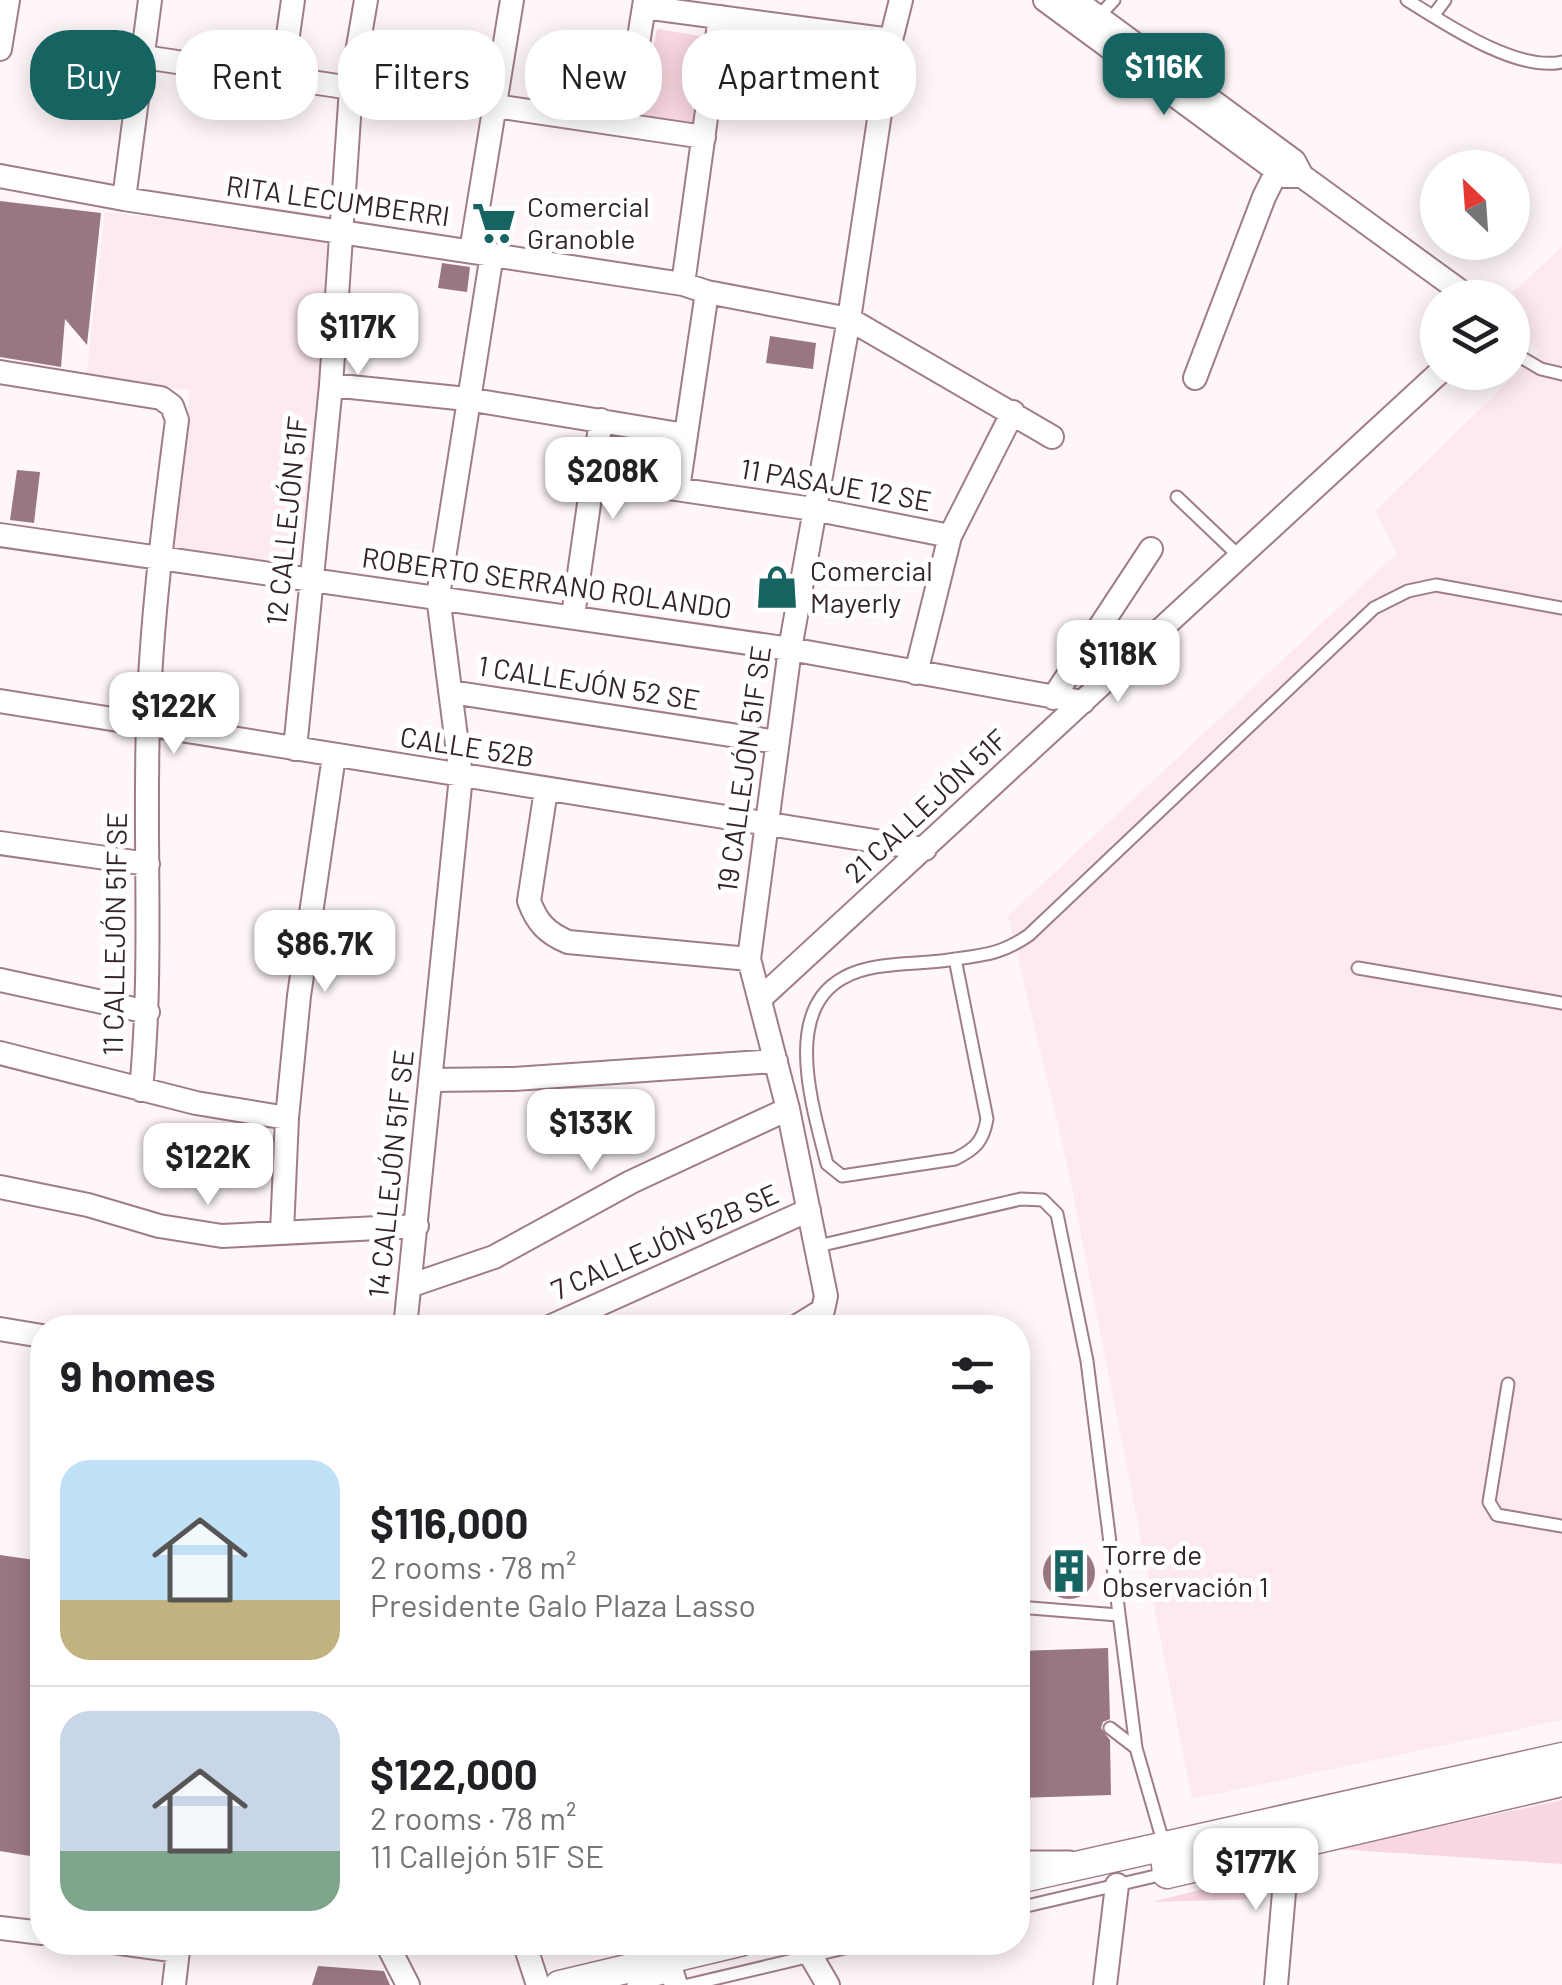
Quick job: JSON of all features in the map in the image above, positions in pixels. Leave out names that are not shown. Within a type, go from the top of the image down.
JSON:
[{"type":"street","points":[[0,48],[8,0]]},
{"type":"street","points":[[147,30],[150,0]]},
{"type":"street","points":[[289,30],[293,0]]},
{"type":"street","name":"12 CALLEJÓN 51F","points":[[361,30],[366,0]]},
{"type":"street","name":"14 CALLEJÓN 51F SE","points":[[505,44],[512,0]]},
{"type":"street","name":"19 CALLEJÓN 51F SE","points":[[894,30],[901,0]]},
{"type":"street","points":[[1045,0],[1101,15],[1284,176],[1302,176]]},
{"type":"street","points":[[1076,0],[1294,161],[1302,176],[1445,280]]},
{"type":"street","points":[[626,125],[645,3],[817,30]]},
{"type":"street","points":[[683,284],[720,17]]},
{"type":"street","points":[[505,107],[704,137]]},
{"type":"street","points":[[124,199],[135,120]]},
{"type":"street","name":"12 CALLEJÓN 51F","points":[[294,748],[331,386],[350,120]]},
{"type":"street","name":"14 CALLEJÓN 51F SE","points":[[408,1315],[461,776],[438,596],[467,399],[494,120]]},
{"type":"street","name":"19 CALLEJÓN 51F SE","points":[[815,1315],[823,1310],[826,1296],[818,1246],[761,998],[748,959],[790,649],[849,319],[879,120]]},
{"type":"street","points":[[1195,378],[1277,170]]},
{"type":"street","name":"RITA LECUMBERRI","points":[[0,176],[124,199],[683,284],[849,319],[1052,437]]},
{"type":"street","points":[[678,489],[707,292]]},
{"type":"street","name":"11 CALLEJÓN 51F SE","points":[[0,372],[161,398],[172,406],[177,420],[159,558],[148,723],[148,1012],[141,1090]]},
{"type":"street","points":[[331,386],[467,399],[684,434]]},
{"type":"street","name":"21 CALLEJÓN 51F","points":[[761,998],[1421,390]]},
{"type":"street","points":[[916,672],[950,536],[1012,412]]},
{"type":"street","points":[[573,616],[601,420]]},
{"type":"street","name":"11 PASAJE 12 SE","points":[[593,477],[813,508],[950,536]]},
{"type":"street","name":"ROBERTO SERRANO ROLANDO","points":[[0,535],[790,649],[1082,702]]},
{"type":"street","points":[[1053,698],[1150,550]]},
{"type":"street","name":"1 CALLEJÓN 52 SE","points":[[451,692],[778,742]]},
{"type":"street","name":"CALLE 52B","points":[[0,701],[925,849]]},
{"type":"street","points":[[282,1232],[287,1118],[299,996],[334,756]]},
{"type":"street","points":[[546,790],[529,901],[536,919],[550,934],[568,942],[748,959]]},
{"type":"street","points":[[0,843],[148,864]]},
{"type":"street","points":[[0,980],[148,1012]]},
{"type":"street","points":[[0,1053],[141,1090],[287,1118]]},
{"type":"street","points":[[432,1080],[514,1080],[776,1061]]},
{"type":"street","points":[[412,1285],[494,1257],[630,1182],[788,1109]]},
{"type":"street","points":[[0,1187],[88,1205],[158,1226],[222,1236],[417,1226]]},
{"type":"street","name":"7 CALLEJÓN 52B SE","points":[[576,1315],[808,1210]]},
{"type":"street","points":[[0,1329],[30,1334]]},
{"type":"street","points":[[1165,1859],[1562,1757]]},
{"type":"street","points":[[1030,1876],[1094,1861],[1165,1859],[1288,1846],[1562,1782]]},
{"type":"street","points":[[1276,1985],[1288,1846]]},
{"type":"street","points":[[1105,1985],[1117,1885]]},
{"type":"street","points":[[0,1928],[30,1932]]},
{"type":"street","points":[[174,1985],[178,1955]]},
{"type":"street","points":[[393,1955],[408,1985]]},
{"type":"street","points":[[528,1955],[538,1985]]},
{"type":"street","points":[[559,1985],[674,1970],[709,1955]]},
{"type":"street","points":[[811,1956],[828,1985]]},
{"type":"lane","points":[[1407,0],[1488,48],[1548,65],[1562,62]]},
{"type":"lane","points":[[1432,16],[1445,0]]},
{"type":"lane","points":[[1530,363],[1562,374]]},
{"type":"lane","points":[[1177,496],[1240,557]]},
{"type":"lane","points":[[955,959],[987,1119],[984,1140],[954,1159],[842,1176],[827,1164],[806,1054],[808,1024],[822,998],[840,978],[864,970],[1006,952],[1029,935],[1374,608],[1390,598],[1436,584],[1562,608]]},
{"type":"lane","points":[[1358,968],[1562,1003]]},
{"type":"lane","points":[[818,1246],[1022,1199],[1043,1200],[1057,1214],[1088,1361],[1136,1748],[1165,1859],[1117,1885],[1030,1905]]},
{"type":"lane","points":[[1508,1384],[1491,1510],[1497,1515],[1562,1526]]},
{"type":"lane","points":[[1030,1608],[1118,1615]]},
{"type":"lane","points":[[1110,1728],[1136,1748]]},
{"type":"lane","points":[[1030,1856],[1056,1855],[1094,1861]]},
{"type":"lane","points":[[633,1985],[674,1970],[815,1955]]},
{"type":"shaded area","points":[[657,29],[682,33],[682,120],[695,120],[694,127],[640,120],[662,120],[662,30]]},
{"type":"shaded area","points":[[105,212],[338,239],[299,563],[171,549],[190,390],[86,378]]},
{"type":"shaded area","points":[[1562,247],[1562,1720],[1192,1799],[1068,1168],[1008,916],[1397,553],[1375,511],[1500,390],[1530,390],[1530,361],[1539,352],[1530,342],[1530,280],[1526,280]]},
{"type":"shaded area","points":[[1562,1800],[1562,1864],[1336,1849]]},
{"type":"shaded area","points":[[1263,1874],[1262,1899],[1152,1902]]},
{"type":"building","points":[[0,201],[101,213],[87,345],[65,319],[61,367],[0,357]]},
{"type":"building","points":[[442,263],[470,267],[467,292],[438,288]]},
{"type":"building","points":[[770,336],[816,343],[813,369],[766,363]]},
{"type":"building","points":[[17,470],[40,472],[34,523],[10,520]]},
{"type":"building","name":"Torre de Observación 1","points":[[1069,1547],[1088,1554],[1095,1573],[1088,1592],[1069,1599],[1050,1592],[1043,1573],[1050,1554]]},
{"type":"building","points":[[0,1555],[30,1559],[30,1856],[0,1851]]},
{"type":"building","points":[[1108,1648],[1110,1719],[1101,1728],[1110,1740],[1111,1795],[1030,1798],[1030,1651]]},
{"type":"building","points":[[318,1966],[384,1971],[390,1985],[312,1985]]},
{"type":"place","name":"Comercial Granoble","points":[[494,223]]},
{"type":"place","name":"Comercial Mayerly","points":[[777,587]]},
{"type":"place","name":"Torre de Observación 1","points":[[1069,1571]]}]
